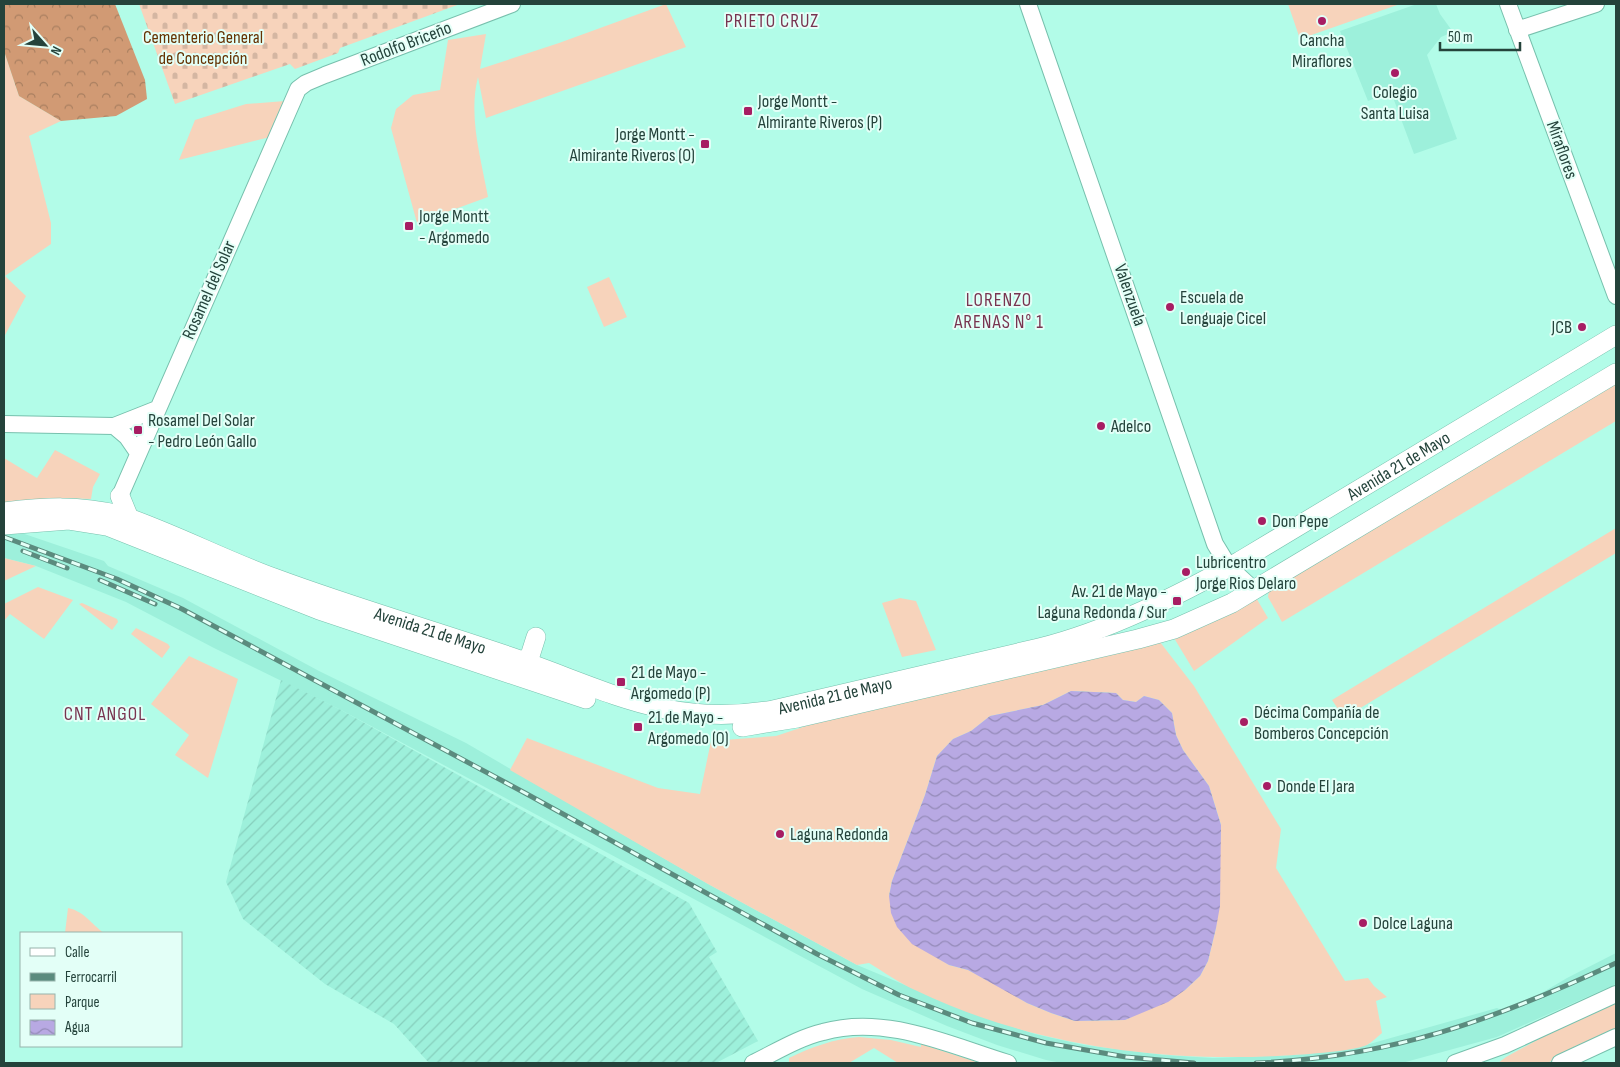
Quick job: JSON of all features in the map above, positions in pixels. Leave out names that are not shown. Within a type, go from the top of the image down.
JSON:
[{"type":"main road","name":"Avenida 21 de Mayo","points":[[4,512],[62,506],[102,511],[129,518],[287,583],[525,662],[617,696],[673,712],[720,715],[757,712],[1054,644],[1134,613],[1200,583],[1229,567],[1616,335]]},
{"type":"main road","name":"Avenida 21 de Mayo","points":[[4,525],[69,520],[107,526],[319,610],[652,720],[697,726],[755,726],[1162,633],[1200,618],[1254,590],[1616,373]]},
{"type":"main road","points":[[102,511],[112,505],[120,496],[129,518]]},
{"type":"main road","points":[[503,670],[525,662],[532,652],[536,637],[563,676]]},
{"type":"street","name":"Rodolfo Briceño","points":[[301,86],[324,75],[512,4]]},
{"type":"street","name":"Valenzuela","points":[[1028,4],[1215,544],[1229,567],[1254,590]]},
{"type":"street","name":"Miraflores","points":[[1508,4],[1616,296]]},
{"type":"street","points":[[1518,30],[1596,4]]},
{"type":"street","name":"Rosamel del Solar","points":[[120,496],[301,86]]},
{"type":"street","points":[[4,424],[114,426],[157,409]]},
{"type":"street","points":[[114,426],[127,437],[138,453]]},
{"type":"street","points":[[1455,1063],[1505,1045],[1616,994]]},
{"type":"street","points":[[753,1063],[809,1036],[833,1029],[855,1026],[877,1027],[910,1033],[1008,1063]]},
{"type":"street","points":[[1560,1063],[1616,1037]]},
{"type":"street","points":[[1486,1061],[1505,1045]]},
{"type":"shaded area","name":"Colegio Santa Luisa","points":[[1417,4],[1436,4],[1440,14],[1453,32],[1441,37],[1427,55],[1457,139],[1414,154],[1391,92],[1368,101],[1340,31]]},
{"type":"shaded area","points":[[4,527],[104,561],[108,566],[183,598],[319,671],[466,743],[708,884],[857,965],[977,1015],[1035,1034],[1084,1045],[1164,1055],[1213,1058],[1295,1055],[1366,1045],[1497,1008],[1501,1010],[1540,994],[1616,953],[1616,984],[1497,1037],[1402,1063],[1062,1063],[1046,1060],[997,1045],[947,1026],[862,989],[341,710],[214,648],[126,602],[36,566],[4,558]]},
{"type":"shaded area","points":[[281,680],[341,710],[689,903],[717,952],[709,957],[758,1041],[716,1063],[429,1063],[394,1024],[325,984],[243,919],[226,882]]},
{"type":"green space","points":[[4,4],[115,4],[145,80],[147,99],[116,116],[61,121],[19,96],[4,51]]},
{"type":"green space","name":"Cementerio General de Concepción","points":[[139,4],[460,4],[340,48],[338,53],[295,69],[290,64],[175,104]]},
{"type":"green space","points":[[666,4],[686,47],[486,118],[478,77],[474,107],[475,122],[488,197],[417,223],[391,128],[396,109],[413,95],[440,90],[448,40],[486,34],[480,69],[559,43]]},
{"type":"green space","name":"Cancha Miraflores","points":[[1288,4],[1400,4],[1300,39]]},
{"type":"green space","points":[[4,51],[19,96],[61,121],[29,136],[51,223],[51,244],[5,276],[26,296],[4,337]]},
{"type":"green space","points":[[285,101],[270,137],[179,160],[195,120],[246,104]]},
{"type":"green space","points":[[609,277],[627,317],[604,327],[587,287]]},
{"type":"green space","points":[[1616,376],[1616,421],[1282,622],[1268,597],[1269,590]]},
{"type":"green space","points":[[55,450],[100,474],[93,487],[91,499],[63,498],[4,504],[4,458],[37,478]]},
{"type":"green space","points":[[1616,528],[1616,553],[1344,718],[1332,700]]},
{"type":"green space","points":[[4,558],[36,566],[4,581]]},
{"type":"green space","points":[[38,587],[73,600],[44,639],[10,614],[4,621],[4,604]]},
{"type":"green space","points":[[1255,596],[1268,618],[1194,671],[1174,638]]},
{"type":"green space","points":[[900,598],[916,601],[936,650],[902,657],[882,603]]},
{"type":"green space","points":[[82,603],[117,619],[118,622],[112,630],[79,604]]},
{"type":"green space","points":[[136,628],[168,644],[170,647],[162,658],[131,634]]},
{"type":"green space","points":[[1160,642],[1194,686],[1281,829],[1276,868],[1345,981],[1368,978],[1387,997],[1376,1001],[1382,1033],[1367,1045],[1349,1050],[1277,1056],[1184,1056],[1092,1046],[1002,1024],[958,1009],[915,990],[869,963],[857,965],[708,884],[510,770],[527,738],[658,788],[700,794],[711,741],[776,736],[809,725]],"holes":[[[1071,691],[1116,693],[1123,700],[1136,702],[1144,696],[1159,700],[1172,713],[1176,735],[1183,750],[1209,786],[1221,825],[1216,928],[1208,961],[1200,976],[1185,990],[1125,1020],[1075,1021],[1027,1003],[968,970],[949,965],[932,954],[889,896],[892,881],[925,795],[937,756],[953,739],[971,731],[990,716],[1043,705]]]},
{"type":"green space","points":[[189,656],[238,679],[208,778],[175,755],[189,735],[151,704]]},
{"type":"green space","points":[[68,908],[79,912],[103,932],[65,932]]},
{"type":"green space","points":[[1616,997],[1616,1032],[1547,1063],[1498,1063],[1506,1057]]},
{"type":"green space","points":[[859,1037],[891,1040],[921,1047],[921,1044],[980,1063],[898,1063],[874,1048],[849,1063],[789,1063],[789,1058],[814,1047]]},
{"type":"water","name":"Laguna Redonda","points":[[1071,691],[1116,693],[1123,700],[1136,702],[1144,696],[1159,700],[1172,713],[1176,735],[1183,750],[1209,786],[1221,825],[1220,906],[1208,961],[1200,976],[1185,990],[1168,1002],[1125,1020],[1075,1021],[1027,1003],[968,970],[949,965],[912,944],[897,927],[891,913],[889,896],[892,881],[925,795],[937,756],[953,739],[971,731],[990,716],[1043,705]]},
{"type":"railway","points":[[4,537],[117,579],[182,609],[525,793],[817,954],[899,995],[972,1023],[1046,1043],[1126,1057],[1194,1063]]},
{"type":"railway","points":[[23,551],[67,568]]},
{"type":"railway","points":[[100,580],[155,604]]},
{"type":"railway","points":[[1256,1063],[1352,1053],[1398,1044],[1484,1018],[1527,1002],[1616,963]]},
{"type":"place","name":"Cancha Miraflores","points":[[1322,21]]},
{"type":"place","name":"Colegio Santa Luisa","points":[[1395,73]]},
{"type":"place","name":"Jorge Montt - Almirante Riveros (P)","points":[[748,111]]},
{"type":"place","name":"Jorge Montt - Almirante Riveros (O)","points":[[705,144]]},
{"type":"place","name":"Jorge Montt - Argomedo","points":[[409,226]]},
{"type":"place","name":"Escuela de Lenguaje Cicel","points":[[1170,307]]},
{"type":"place","name":"JCB","points":[[1582,327]]},
{"type":"place","name":"Adelco","points":[[1101,426]]},
{"type":"place","name":"Rosamel Del Solar - Pedro León Gallo","points":[[138,430]]},
{"type":"place","name":"Don Pepe","points":[[1262,521]]},
{"type":"place","name":"Lubricentro Jorge Rios Delaro","points":[[1186,572]]},
{"type":"place","name":"Av. 21 de Mayo - Laguna Redonda / Sur","points":[[1177,601]]},
{"type":"place","name":"21 de Mayo - Argomedo (P)","points":[[621,682]]},
{"type":"place","name":"Décima Compañía de Bomberos Concepción","points":[[1244,722]]},
{"type":"place","name":"21 de Mayo - Argomedo (O)","points":[[638,727]]},
{"type":"place","name":"Donde El Jara","points":[[1267,786]]},
{"type":"place","name":"Laguna Redonda","points":[[780,834]]},
{"type":"place","name":"Dolce Laguna","points":[[1363,923]]},
{"type":"district","name":"PRIETO CRUZ","points":[[772,21]]},
{"type":"district","name":"LORENZO ARENAS N° 1","points":[[999,311]]},
{"type":"district","name":"CNT ANGOL","points":[[105,714]]}]
